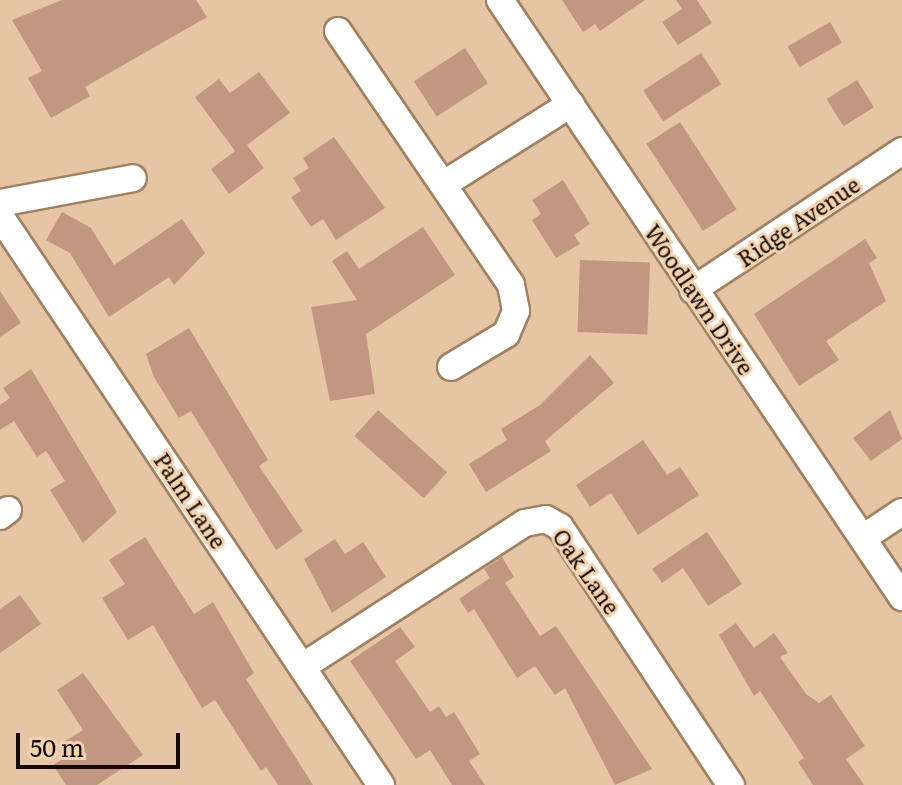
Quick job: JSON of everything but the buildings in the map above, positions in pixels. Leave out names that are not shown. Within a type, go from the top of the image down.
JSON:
[{"type":"street","name":"Woodlawn Drive","points":[[500,0],[902,597]]},
{"type":"street","points":[[338,31],[511,285],[516,311],[489,350],[451,367]]},
{"type":"street","points":[[444,184],[571,104]]},
{"type":"street","name":"Ridge Avenue","points":[[693,290],[902,151]]},
{"type":"street","points":[[0,203],[133,178]]},
{"type":"street","name":"Palm Lane","points":[[0,216],[381,785]]},
{"type":"street","points":[[863,538],[902,512]]},
{"type":"street","name":"Oak Lane","points":[[302,667],[525,523],[546,519],[560,527],[731,785]]}]
